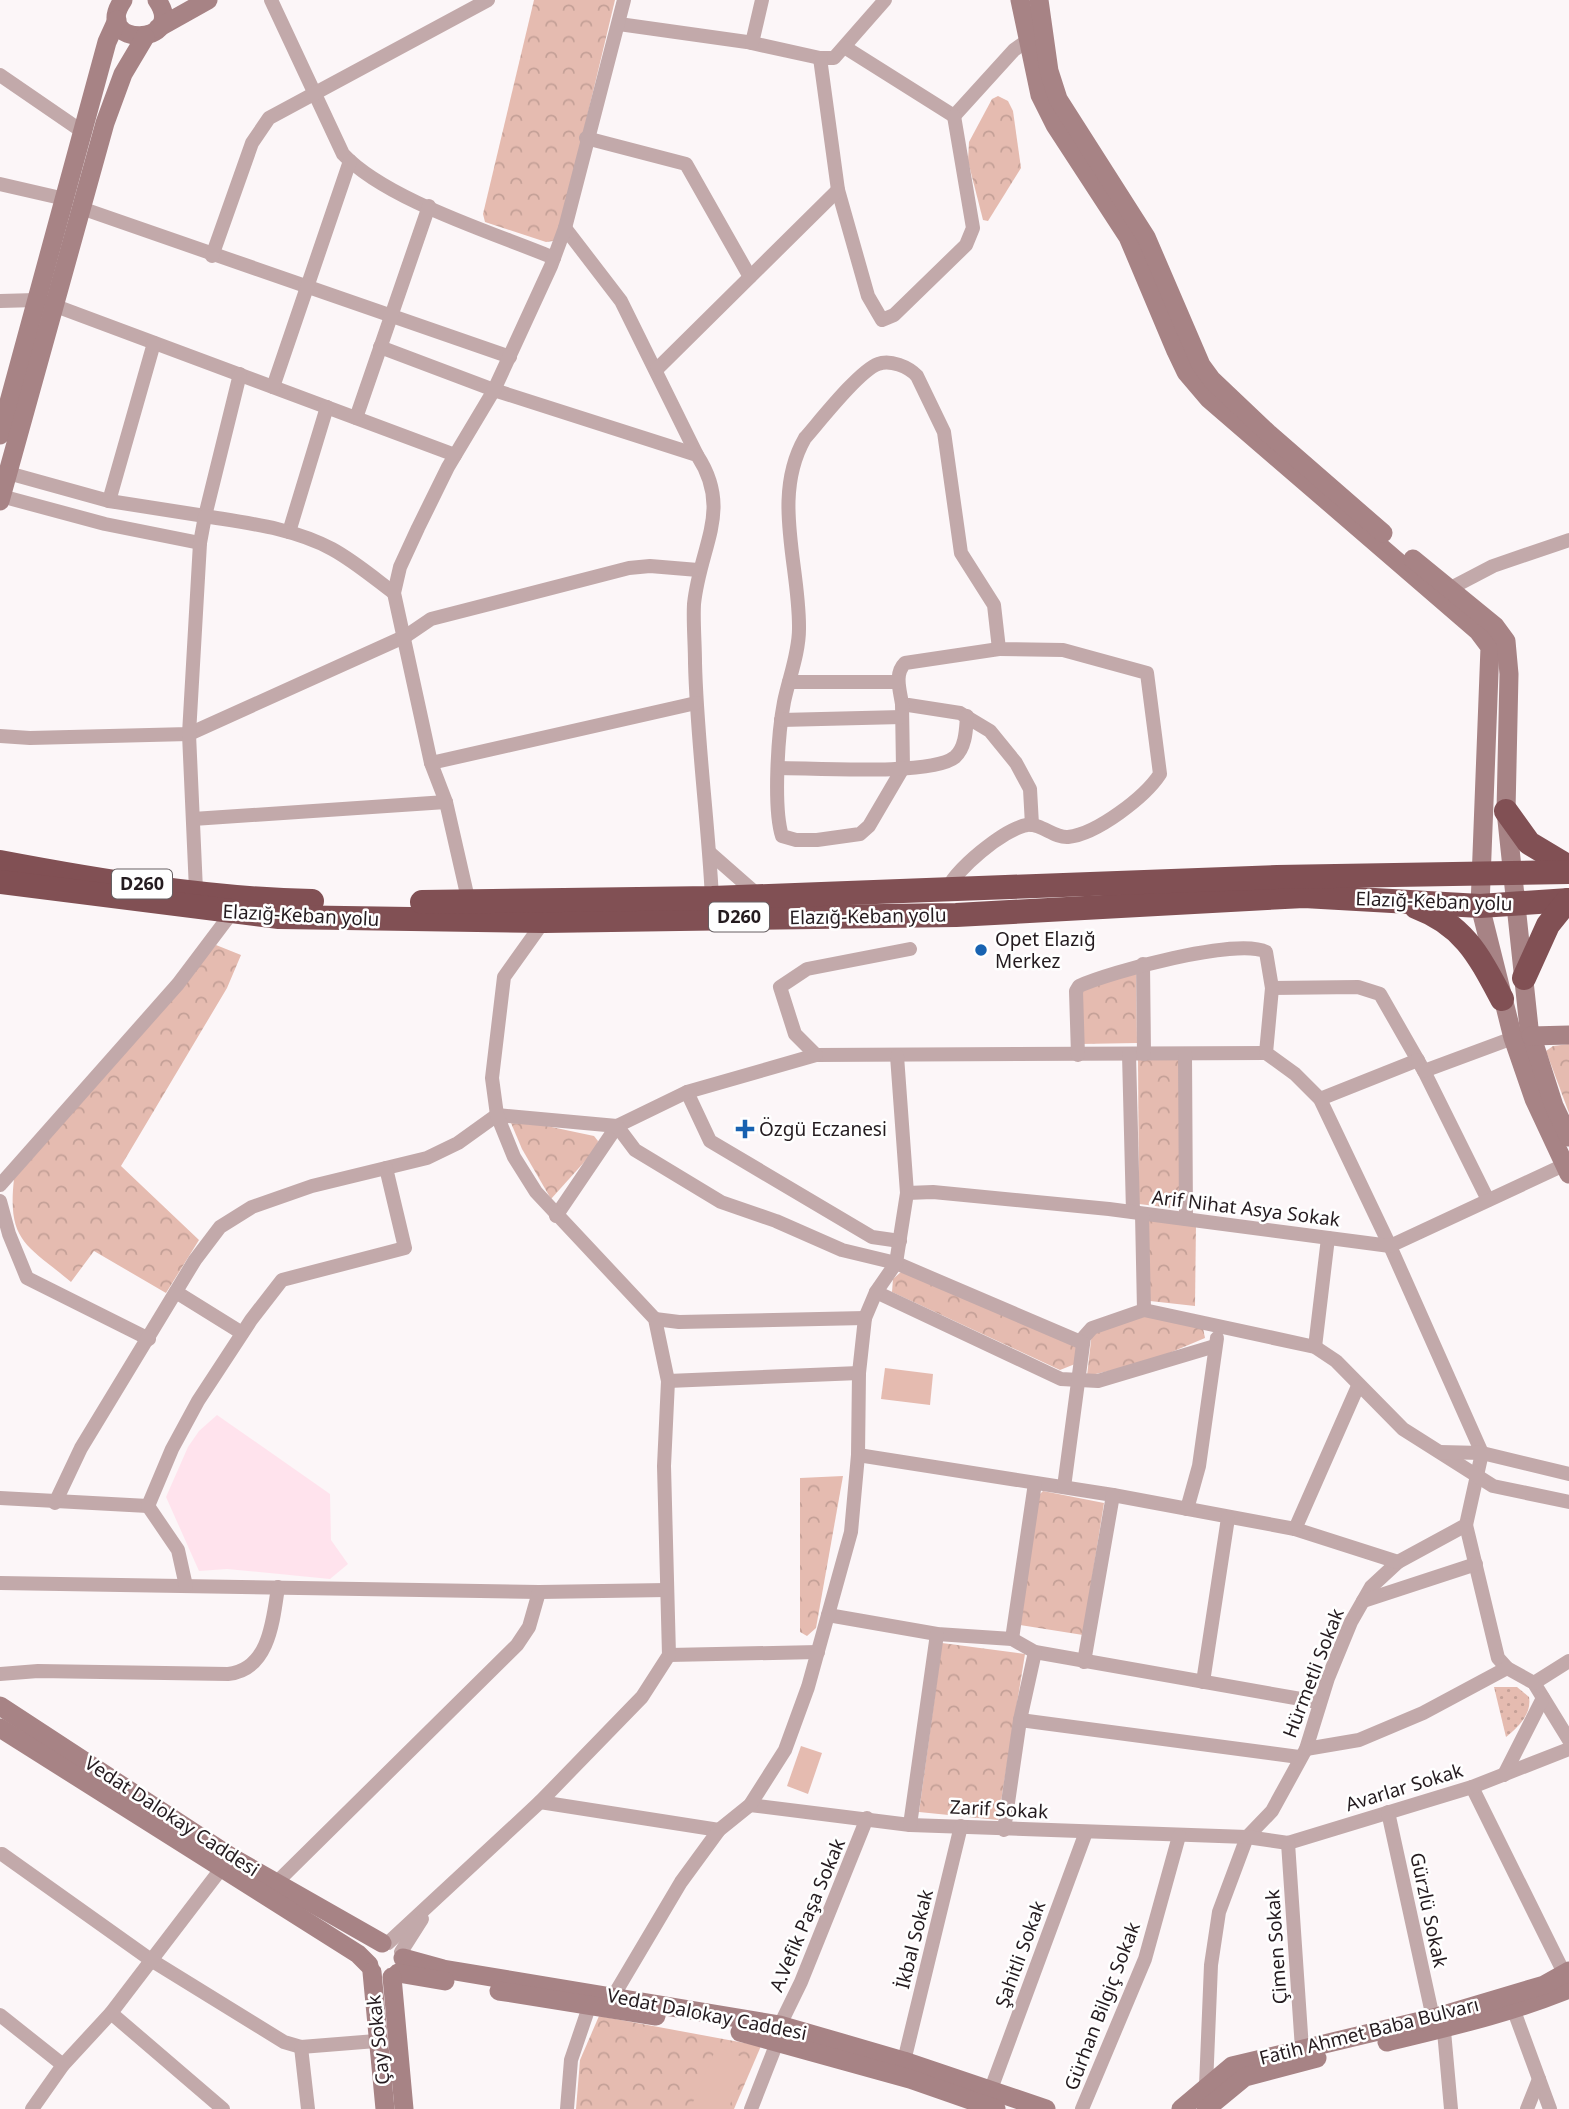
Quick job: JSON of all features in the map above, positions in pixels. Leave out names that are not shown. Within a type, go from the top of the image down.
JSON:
[{"type":"highway","points":[[1506,811],[1529,843],[1569,869]]},
{"type":"highway","name":"Elazığ-Keban yolu","points":[[0,862],[64,874],[284,900],[469,903],[759,896],[947,903],[1304,896],[1480,906],[1568,900]]},
{"type":"highway","name":"Elazığ-Keban yolu","points":[[0,882],[228,913],[279,917],[544,921],[947,903],[1569,869]]},
{"type":"highway","points":[[1524,978],[1548,925],[1568,900]]},
{"type":"highway","points":[[1402,901],[1441,918],[1467,939],[1502,999]]},
{"type":"main road","points":[[0,435],[45,302],[73,204],[112,100],[162,16],[156,0]]},
{"type":"main road","points":[[119,6],[129,35],[151,32],[208,0]]},
{"type":"main road","points":[[1020,0],[1040,95],[1055,125],[1128,237],[1186,372],[1209,399],[1478,631],[1490,647],[1480,906],[1502,999],[1569,1137]]},
{"type":"main road","points":[[1039,0],[1049,71],[1058,99],[1146,237],[1201,365],[1218,386],[1280,444],[1495,626],[1506,641],[1509,674],[1506,811],[1524,978],[1522,1037],[1534,1099],[1566,1170]]},
{"type":"main road","points":[[73,204],[83,132],[119,6]]},
{"type":"main road","points":[[1,498],[45,302]]},
{"type":"main road","points":[[1522,1037],[1569,1035]]},
{"type":"main road","name":"Vedat Dalokay Caddesi","points":[[0,1706],[394,1958],[589,2007],[779,2033],[996,2109]]},
{"type":"main road","points":[[0,1728],[358,1954],[370,1968],[381,1978],[394,1958],[372,1949],[370,1968]]},
{"type":"main road","name":"Vedat Dalokay Caddesi","points":[[394,1958],[443,1969],[614,1995],[904,2061],[1046,2109]]},
{"type":"main road","name":"Çay Sokak","points":[[394,1958],[404,2109]]},
{"type":"main road","name":"Çay Sokak","points":[[370,1968],[385,2109]]},
{"type":"main road","name":"Fatih Ahmet Baba Bulvarı","points":[[1212,2102],[1232,2066],[1302,2049],[1514,2011],[1568,1978]]},
{"type":"main road","name":"Fatih Ahmet Baba Bulvarı","points":[[1181,2109],[1212,2102],[1245,2077],[1438,2024],[1568,1978]]},
{"type":"street","points":[[271,0],[350,161],[374,182],[554,258]]},
{"type":"street","points":[[212,256],[257,132],[277,112],[488,0]]},
{"type":"street","points":[[469,903],[446,802],[431,763],[406,636],[394,593],[400,567],[455,455],[494,390],[554,258],[565,228],[586,138],[624,0]]},
{"type":"street","points":[[752,43],[762,0]]},
{"type":"street","points":[[618,24],[834,58],[846,48],[885,0]]},
{"type":"street","points":[[954,116],[1014,50],[1028,40]]},
{"type":"street","points":[[821,58],[838,190],[869,296],[877,315],[887,320],[966,245],[972,234],[971,210],[954,116],[846,48]]},
{"type":"street","points":[[0,75],[83,132]]},
{"type":"street","points":[[586,138],[686,164],[750,277]]},
{"type":"street","points":[[273,387],[350,161]]},
{"type":"street","points":[[0,184],[73,204],[212,256],[510,357]]},
{"type":"street","points":[[657,369],[838,190]]},
{"type":"street","points":[[356,418],[429,206]]},
{"type":"street","points":[[565,228],[611,286],[657,369],[711,481],[716,511],[698,570],[694,608],[696,703],[712,898]]},
{"type":"street","points":[[0,301],[45,302],[455,455]]},
{"type":"street","points":[[109,502],[154,343]]},
{"type":"street","points":[[380,347],[494,390],[697,455]]},
{"type":"street","points":[[947,903],[958,871],[1018,829],[1032,825],[1067,837],[1082,833],[1099,826],[1153,784],[1160,774],[1147,673],[1063,650],[999,649],[905,663],[900,668],[898,682],[902,710],[903,768],[869,826],[860,834],[796,840],[782,836],[778,768],[781,720],[799,626],[788,505],[798,450],[804,438],[863,374],[879,363],[911,369],[922,384],[944,432],[961,553],[994,605],[999,649]]},
{"type":"street","points":[[196,890],[189,733],[200,543],[240,374]]},
{"type":"street","points":[[289,533],[327,407]]},
{"type":"street","points":[[8,473],[109,502],[205,516],[289,533],[334,550],[394,593]]},
{"type":"street","points":[[1,498],[105,524],[200,543]]},
{"type":"street","points":[[1449,589],[1493,566],[1569,540]]},
{"type":"street","points":[[0,736],[30,738],[189,733],[406,636],[431,619],[603,573],[650,566],[698,570]]},
{"type":"street","points":[[789,682],[898,682]]},
{"type":"street","points":[[431,763],[696,703]]},
{"type":"street","points":[[781,720],[943,709],[967,716],[990,731],[1022,772],[1032,796],[1032,825]]},
{"type":"street","points":[[778,768],[930,767],[954,758],[961,749],[967,716]]},
{"type":"street","points":[[193,819],[446,802]]},
{"type":"street","points":[[710,853],[759,896]]},
{"type":"street","points":[[0,1185],[178,984],[227,919],[228,913]]},
{"type":"street","points":[[394,1958],[430,1906],[540,1802],[642,1697],[669,1655],[664,1466],[668,1381],[655,1319],[536,1192],[514,1157],[497,1115],[492,1078],[504,977],[544,921]]},
{"type":"street","points":[[1078,1055],[1076,991],[1079,986],[1143,964],[1237,948],[1261,950],[1268,957],[1272,988],[1266,1053]]},
{"type":"street","points":[[816,1055],[795,1034],[780,987],[807,969],[910,949]]},
{"type":"street","points":[[1143,964],[1137,1054],[1137,1213],[1144,1310]]},
{"type":"street","points":[[1272,988],[1370,989],[1380,994],[1421,1066],[1488,1200]]},
{"type":"street","points":[[1320,1100],[1421,1066],[1522,1037]]},
{"type":"street","points":[[556,1216],[617,1126],[687,1092],[816,1055],[1266,1053],[1295,1074],[1320,1100],[1390,1246],[1482,1453],[1466,1525],[1498,1658],[1507,1668],[1534,1683],[1569,1740]]},
{"type":"street","points":[[1185,1054],[1186,1219]]},
{"type":"street","points":[[614,1995],[681,1882],[719,1830],[750,1805],[785,1750],[808,1686],[851,1532],[858,1455],[859,1373],[864,1318],[876,1292],[896,1263],[907,1193],[897,1056]]},
{"type":"street","points":[[687,1092],[699,1123],[710,1141],[872,1237],[900,1241]]},
{"type":"street","points":[[55,1503],[81,1448],[195,1260],[220,1227],[252,1207],[312,1186],[427,1158],[458,1143],[497,1115],[617,1126],[635,1150],[722,1202],[776,1221],[842,1250],[896,1263],[1083,1343]]},
{"type":"street","points":[[148,1506],[172,1449],[198,1401],[242,1333],[282,1280],[405,1248],[386,1168]]},
{"type":"street","points":[[1390,1246],[1488,1200],[1566,1170]]},
{"type":"street","name":"Arif Nihat Asya Sokak","points":[[907,1193],[933,1192],[1137,1213],[1390,1246]]},
{"type":"street","points":[[0,1200],[9,1234],[27,1278],[149,1339]]},
{"type":"street","points":[[1315,1347],[1328,1238]]},
{"type":"street","points":[[176,1292],[242,1333]]},
{"type":"street","points":[[876,1292],[1061,1379],[1098,1381],[1216,1346]]},
{"type":"street","points":[[1065,1487],[1084,1337],[1092,1328],[1144,1310],[1315,1347],[1336,1361],[1403,1429],[1476,1476],[1493,1486],[1569,1502]]},
{"type":"street","points":[[655,1319],[679,1322],[864,1318]]},
{"type":"street","points":[[1187,1509],[1199,1466],[1218,1326]]},
{"type":"street","points":[[668,1381],[859,1373]]},
{"type":"street","points":[[1295,1529],[1358,1386]]},
{"type":"street","points":[[1439,1452],[1482,1453],[1569,1474]]},
{"type":"street","points":[[858,1455],[1113,1495],[1295,1529],[1398,1562]]},
{"type":"street","points":[[1012,1639],[1035,1483]]},
{"type":"street","points":[[1084,1662],[1113,1495]]},
{"type":"street","points":[[0,1498],[148,1506]]},
{"type":"street","points":[[148,1506],[178,1550],[186,1586]]},
{"type":"street","points":[[1203,1682],[1228,1518]]},
{"type":"street","name":"Hürmetli Sokak","points":[[1212,2102],[1211,1965],[1219,1912],[1247,1837],[1272,1811],[1303,1753],[1318,1702],[1371,1587],[1398,1562],[1466,1525]]},
{"type":"street","points":[[1363,1601],[1476,1564]]},
{"type":"street","points":[[0,1583],[539,1592],[667,1590]]},
{"type":"street","points":[[0,1674],[38,1671],[228,1674],[244,1671],[255,1663],[261,1653],[273,1619],[278,1587]]},
{"type":"street","points":[[276,1883],[517,1645],[529,1626],[539,1592]]},
{"type":"street","points":[[828,1615],[937,1634],[1012,1639],[1035,1652],[1318,1702]]},
{"type":"street","points":[[910,1825],[937,1634]]},
{"type":"street","points":[[669,1655],[818,1652]]},
{"type":"street","points":[[1004,1830],[1020,1720],[1035,1652]]},
{"type":"street","points":[[1534,1683],[1569,1661]]},
{"type":"street","points":[[1020,1720],[1303,1753],[1359,1740],[1423,1713],[1507,1668]]},
{"type":"street","points":[[1504,1775],[1544,1698]]},
{"type":"street","name":"Avarlar Sokak","points":[[1247,1837],[1288,1843],[1472,1787],[1569,1749]]},
{"type":"street","points":[[1472,1787],[1568,1978]]},
{"type":"street","points":[[540,1802],[719,1830]]},
{"type":"street","name":"Zarif Sokak","points":[[750,1805],[910,1825],[1247,1837]]},
{"type":"street","name":"Gürzlü Sokak","points":[[1388,1812],[1438,2024],[1451,2109]]},
{"type":"street","name":"A.Vefik Paşa Sokak","points":[[751,2109],[779,2033],[867,1818]]},
{"type":"street","name":"İkbal Sokak","points":[[904,2061],[961,1826]]},
{"type":"street","name":"Şahitli Sokak","points":[[991,2090],[1086,1832]]},
{"type":"street","name":"Gürhan Bilgiç Sokak","points":[[1082,2109],[1145,1959],[1179,1836]]},
{"type":"street","name":"Çimen Sokak","points":[[1288,1843],[1302,2049]]},
{"type":"street","points":[[1,1854],[151,1960],[284,2042],[301,2047],[376,2041]]},
{"type":"street","points":[[32,2109],[64,2065],[111,2013],[221,1869]]},
{"type":"street","points":[[567,2109],[571,2060],[589,2007]]},
{"type":"street","points":[[1514,2011],[1550,2109]]},
{"type":"street","points":[[111,2013],[223,2109]]},
{"type":"street","points":[[0,2015],[64,2065]]},
{"type":"street","points":[[301,2047],[308,2109]]},
{"type":"street","points":[[1527,2109],[1539,2079]]},
{"type":"shaded area","points":[[217,1415],[330,1494],[331,1540],[348,1564],[330,1579],[227,1569],[199,1571],[166,1497],[188,1447],[199,1431]]},
{"type":"green space","points":[[534,0],[615,0],[559,234],[553,241],[546,242],[485,222],[483,214]]},
{"type":"green space","points":[[998,96],[1008,101],[1013,111],[1021,168],[988,221],[983,220],[968,161],[969,142],[992,99]]},
{"type":"green space","points":[[216,945],[241,955],[227,988],[121,1166],[199,1240],[166,1293],[94,1251],[71,1282],[32,1250],[17,1230],[13,1200],[14,1179]]},
{"type":"green space","points":[[1136,969],[1137,1043],[1081,1044],[1079,989]]},
{"type":"green space","points":[[1569,1044],[1569,1113],[1546,1051],[1553,1046]]},
{"type":"green space","points":[[1138,1058],[1180,1058],[1180,1209],[1139,1204]]},
{"type":"green space","points":[[511,1123],[542,1125],[594,1136],[598,1141],[596,1149],[551,1199],[522,1149]]},
{"type":"green space","points":[[1148,1219],[1196,1224],[1195,1306],[1150,1301]]},
{"type":"green space","points":[[902,1271],[1077,1347],[1075,1364],[1060,1370],[892,1292],[893,1279]]},
{"type":"green space","points":[[1148,1314],[1203,1328],[1205,1338],[1148,1362],[1087,1376],[1092,1332]]},
{"type":"green space","points":[[885,1368],[933,1374],[930,1405],[881,1399]]},
{"type":"green space","points":[[843,1476],[816,1628],[807,1636],[800,1632],[800,1478]]},
{"type":"green space","points":[[1043,1491],[1104,1503],[1083,1635],[1020,1625],[1038,1496]]},
{"type":"green space","points":[[942,1643],[1025,1654],[998,1820],[919,1812]]},
{"type":"green space","points":[[1494,1687],[1517,1687],[1529,1697],[1526,1714],[1506,1737]]},
{"type":"green space","points":[[801,1746],[822,1753],[808,1794],[787,1786]]},
{"type":"green space","points":[[599,2016],[761,2046],[734,2109],[576,2109],[580,2060]]},
{"type":"green space","points":[[717,2046],[749,2060],[728,2109],[690,2109]]},
{"type":"place","name":"Opet Elazığ Merkez","points":[[981,950]]},
{"type":"place","name":"Özgü Eczanesi","points":[[745,1129]]}]
